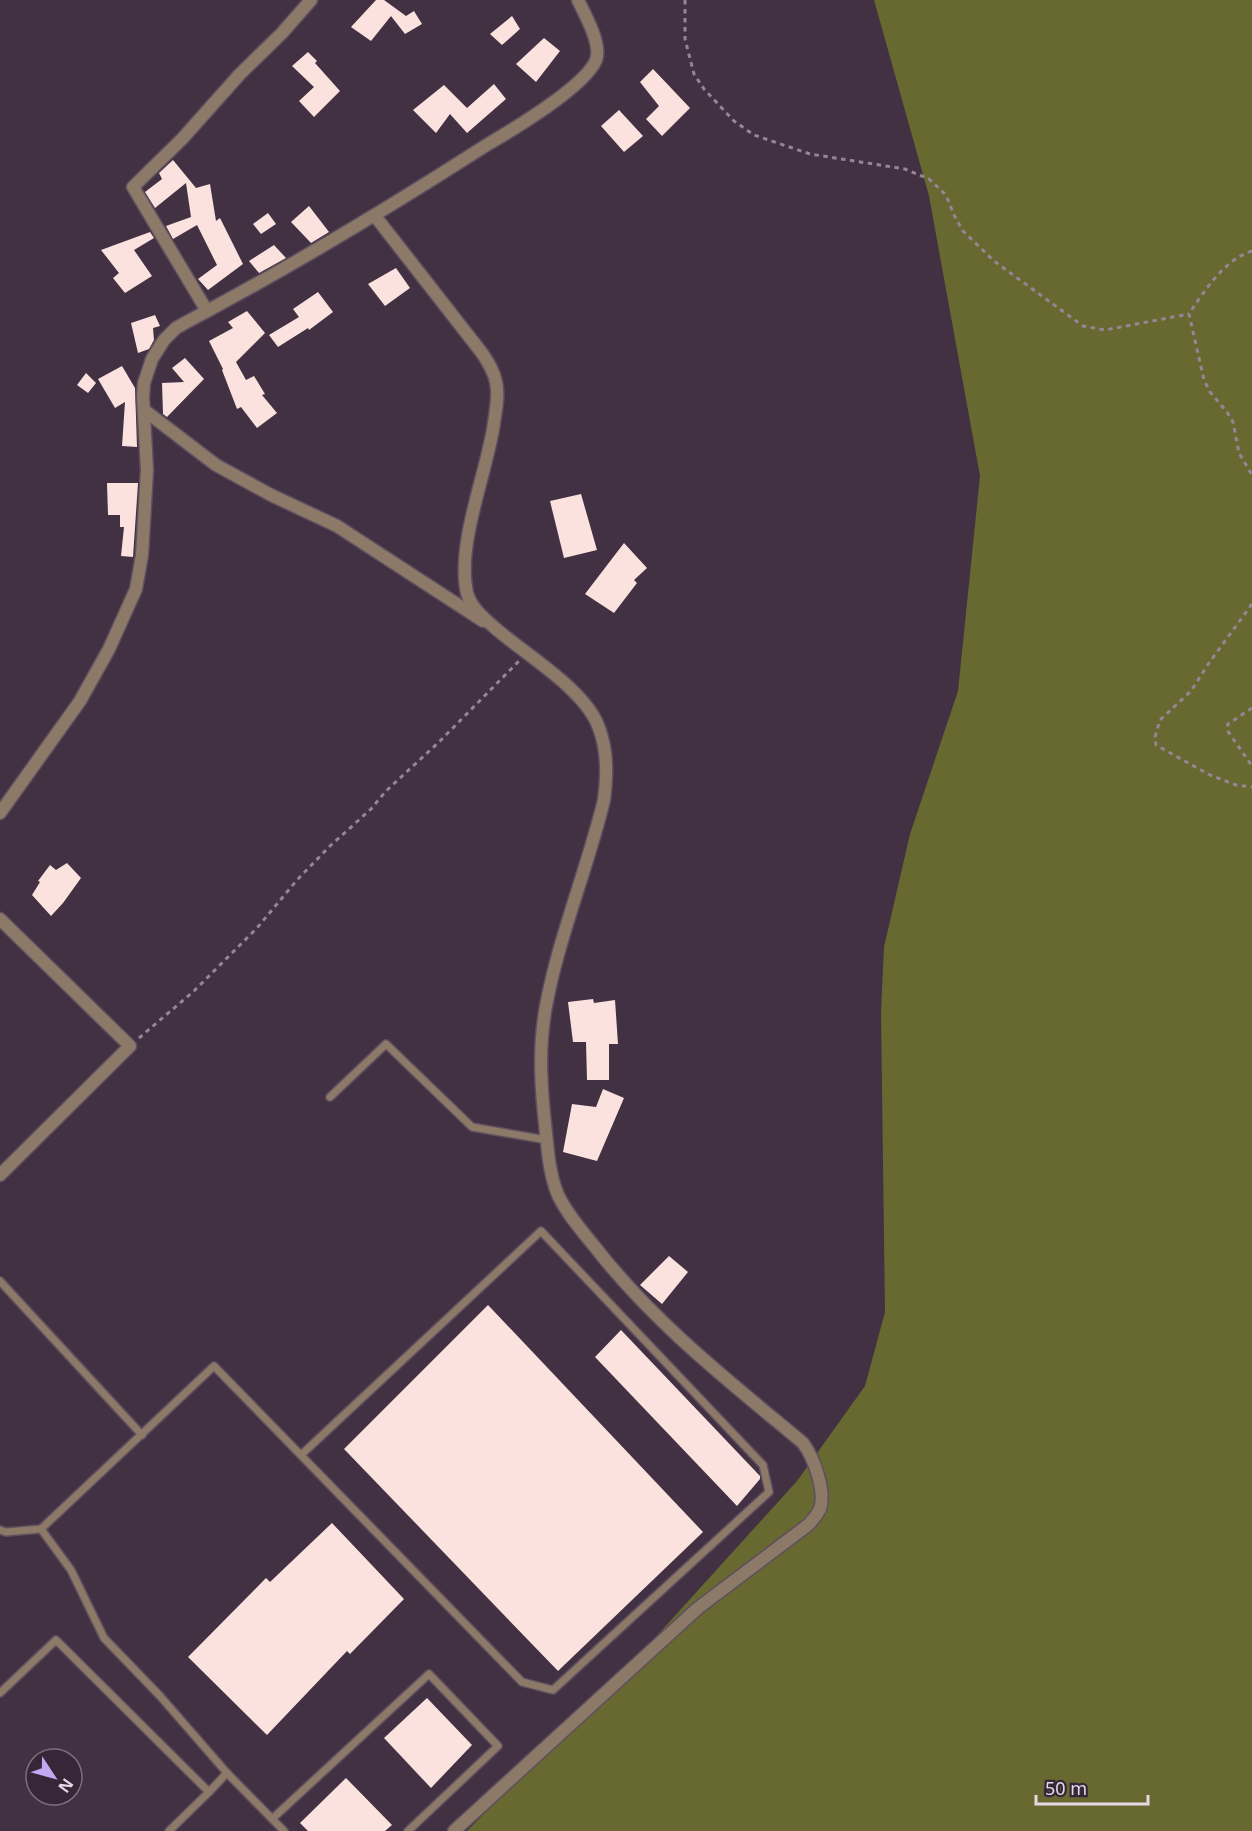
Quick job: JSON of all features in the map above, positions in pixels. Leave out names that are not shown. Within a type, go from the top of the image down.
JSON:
[{"type":"street","points":[[207,311],[133,187],[182,139],[311,0]]},
{"type":"street","points":[[0,813],[80,701],[109,649],[136,589],[142,555],[147,470],[144,383],[152,359],[164,340],[176,328],[283,271],[375,216],[561,96],[586,75],[594,64],[598,50],[578,0]]},
{"type":"street","points":[[375,216],[483,353],[495,374],[498,397],[495,420],[465,556],[468,594],[472,604],[479,614],[502,634],[572,690],[589,709],[599,727],[603,744],[606,779],[599,821],[555,964],[546,1008],[540,1065],[553,1181],[559,1197],[607,1263],[652,1311],[695,1352],[803,1443],[811,1454],[819,1479],[821,1506],[808,1525],[698,1608],[454,1831]]},
{"type":"street","points":[[144,410],[216,465],[271,495],[337,526],[502,634]]},
{"type":"street","points":[[0,919],[130,1046],[0,1175]]},
{"type":"lane","points":[[330,1097],[386,1044],[472,1127],[547,1140]]},
{"type":"lane","points":[[0,1530],[6,1532],[41,1529],[214,1366],[522,1683],[553,1690],[769,1492],[763,1465],[541,1231],[301,1455]]},
{"type":"lane","points":[[0,1281],[142,1435]]},
{"type":"lane","points":[[41,1529],[71,1570],[104,1638],[160,1696],[227,1773],[284,1831]]},
{"type":"lane","points":[[0,1693],[56,1640],[209,1792]]},
{"type":"lane","points":[[272,1819],[429,1674],[498,1746],[408,1831]]},
{"type":"lane","points":[[169,1831],[227,1773]]},
{"type":"path","points":[[685,0],[685,39],[694,74],[704,89],[734,121],[754,135],[810,154],[905,169],[929,180],[946,195],[963,231],[994,261],[1083,326],[1105,330],[1189,314]]},
{"type":"path","points":[[1252,251],[1244,253],[1218,275],[1206,287],[1189,314],[1204,380],[1210,392],[1233,422],[1239,453],[1252,475]]},
{"type":"path","points":[[1252,604],[1191,691],[1160,720],[1155,736],[1156,745],[1210,775],[1236,785],[1252,788]]},
{"type":"path","points":[[130,1046],[194,991],[257,928],[314,863],[371,810],[386,791],[440,742],[527,653]]},
{"type":"path","points":[[1252,708],[1228,724],[1227,730],[1252,766]]},
{"type":"green space","points":[[874,0],[1252,0],[1252,1831],[467,1831],[634,1661],[797,1481],[865,1386],[885,1312],[881,1012],[884,947],[910,834],[958,691],[980,476],[929,196]]},
{"type":"building","points":[[376,0],[384,0],[406,16],[414,11],[422,24],[405,34],[391,16],[371,41],[351,27]]},
{"type":"building","points":[[512,16],[520,29],[502,45],[490,34]]},
{"type":"building","points":[[544,38],[560,51],[536,82],[516,64]]},
{"type":"building","points":[[308,52],[340,91],[314,117],[299,101],[314,87],[292,66]]},
{"type":"building","points":[[653,69],[690,108],[662,136],[646,119],[659,106],[640,82]]},
{"type":"building","points":[[494,84],[506,99],[467,133],[450,114],[436,133],[413,110],[444,85],[467,108]]},
{"type":"building","points":[[619,110],[643,136],[624,152],[601,126]]},
{"type":"building","points":[[173,160],[196,188],[210,184],[216,221],[220,218],[243,264],[208,290],[198,279],[217,265],[197,225],[173,239],[166,226],[191,217],[186,183],[155,208],[145,192],[162,179],[159,173]]},
{"type":"building","points":[[309,206],[329,232],[311,243],[291,222]]},
{"type":"building","points":[[268,213],[276,224],[261,234],[253,224]]},
{"type":"building","points":[[150,232],[154,238],[134,250],[152,276],[125,293],[113,278],[119,273],[101,250]]},
{"type":"building","points":[[274,245],[286,258],[259,273],[249,261]]},
{"type":"building","points":[[396,268],[410,288],[385,306],[368,284]]},
{"type":"building","points":[[318,292],[333,312],[309,330],[308,328],[278,347],[269,335],[299,317],[293,309]]},
{"type":"building","points":[[247,311],[265,333],[236,362],[246,380],[254,376],[265,394],[262,395],[277,413],[257,428],[241,407],[237,409],[223,369],[209,341],[233,328],[228,322]]},
{"type":"building","points":[[155,315],[160,326],[153,328],[154,340],[149,349],[138,353],[131,323]]},
{"type":"building","points":[[185,358],[204,379],[167,417],[163,414],[162,383],[184,382],[172,368]]},
{"type":"building","points":[[122,366],[135,388],[137,447],[122,446],[125,402],[115,408],[98,379]]},
{"type":"building","points":[[86,373],[96,383],[88,393],[77,385]]},
{"type":"building","points":[[107,483],[138,483],[133,557],[121,556],[124,527],[120,527],[120,515],[108,515]]},
{"type":"building","points":[[581,494],[597,550],[564,558],[550,501]]},
{"type":"building","points":[[624,543],[647,568],[634,580],[637,583],[614,613],[585,594]]},
{"type":"building","points":[[67,863],[81,878],[51,916],[32,895],[40,882],[38,881],[50,865],[56,870]]},
{"type":"building","points":[[593,999],[594,1003],[615,1000],[618,1044],[609,1044],[609,1080],[587,1080],[586,1042],[573,1042],[568,1002]]},
{"type":"building","points":[[603,1089],[624,1098],[597,1161],[563,1152],[572,1104],[596,1107]]},
{"type":"building","points":[[669,1256],[688,1272],[662,1304],[640,1285]]},
{"type":"building","points":[[488,1305],[703,1532],[558,1671],[344,1449]]},
{"type":"building","points":[[621,1330],[760,1476],[760,1479],[737,1506],[595,1357]]},
{"type":"building","points":[[332,1523],[404,1599],[350,1654],[347,1651],[267,1735],[188,1657],[266,1578],[270,1582]]},
{"type":"building","points":[[427,1698],[472,1745],[431,1788],[384,1738]]},
{"type":"building","points":[[346,1778],[392,1825],[385,1831],[308,1831],[300,1823]]}]
